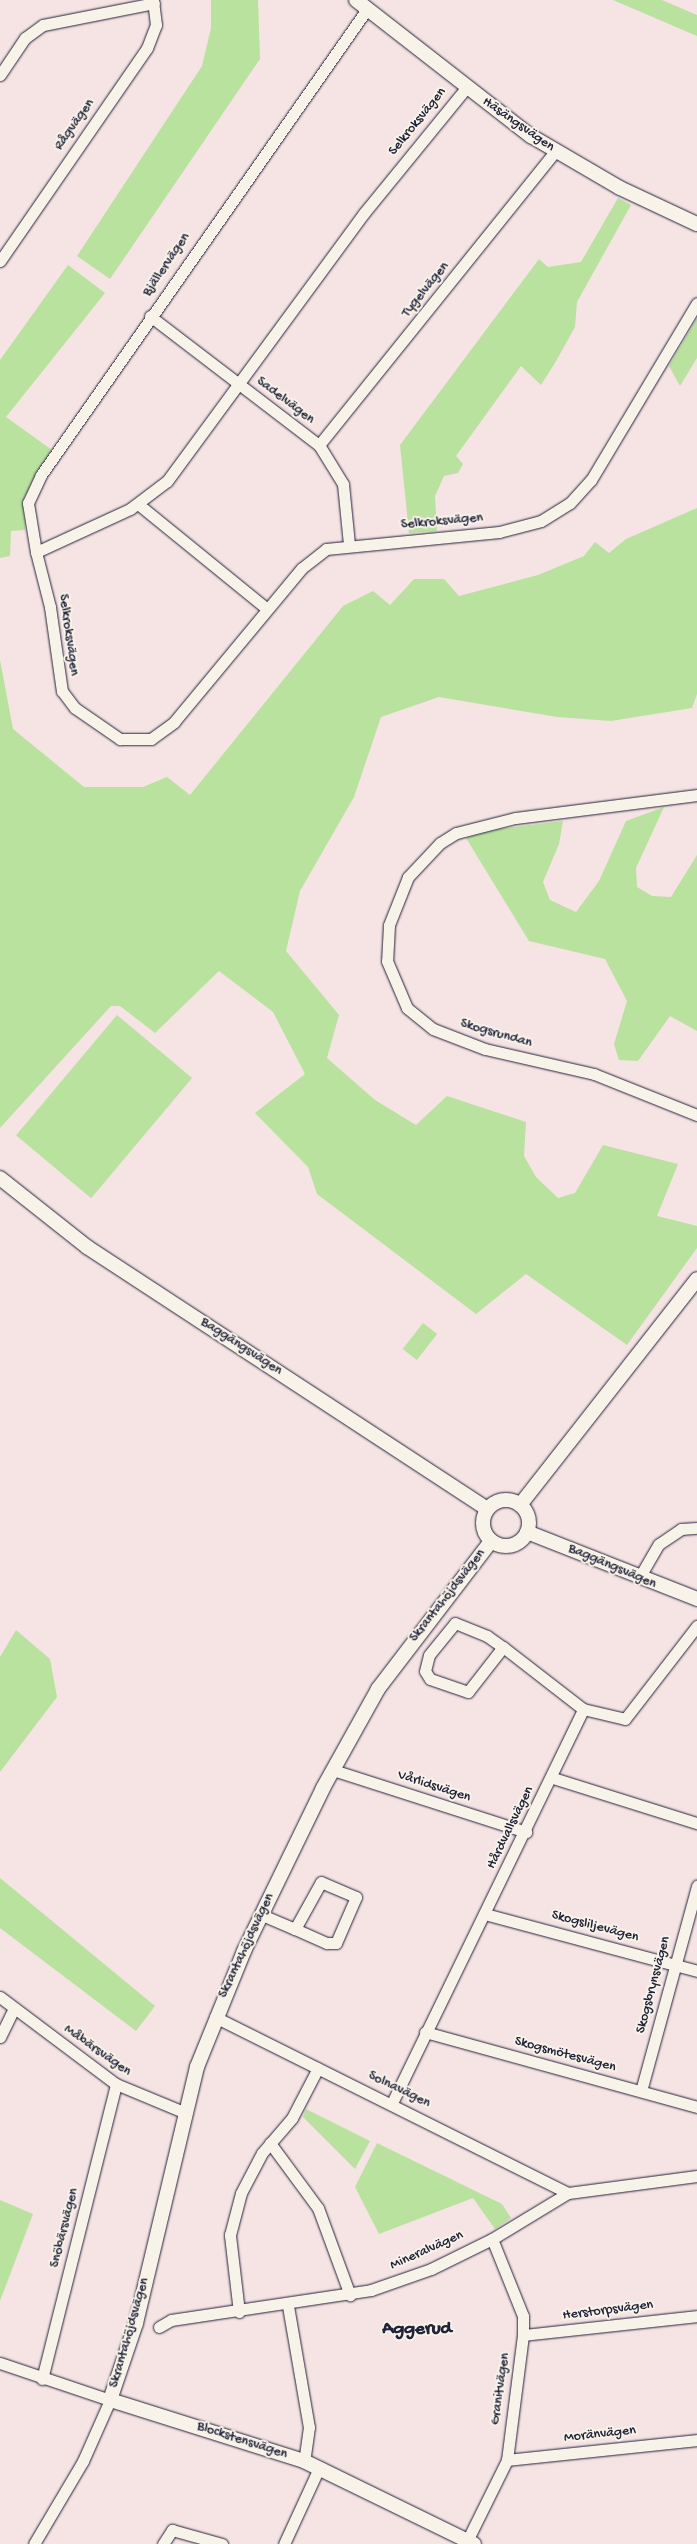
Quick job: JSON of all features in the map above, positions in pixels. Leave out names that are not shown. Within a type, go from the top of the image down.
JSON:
[{"type":"street","points":[[0,75],[25,38],[43,25],[153,1]]},
{"type":"street","name":"Rågvägen","points":[[0,260],[147,48],[156,25],[153,1]]},
{"type":"street","name":"Häsängsvägen","points":[[362,4],[466,88],[555,151],[697,224]]},
{"type":"street","name":"Bjällervägen","points":[[36,552],[28,518],[34,488],[362,4]]},
{"type":"street","name":"Selkroksvägen","points":[[466,88],[369,207],[176,472],[138,504],[36,552],[50,608],[62,691],[75,708],[130,742],[151,739],[174,722],[267,609],[313,557],[349,544],[499,532],[541,521],[570,503],[596,473],[697,303]]},
{"type":"street","name":"Tygelvägen","points":[[319,446],[555,151]]},
{"type":"street","name":"Sadelvägen","points":[[150,316],[319,446],[342,484],[349,544]]},
{"type":"street","points":[[138,504],[267,609]]},
{"type":"street","name":"Skogsrundan","points":[[697,795],[515,818],[456,833],[440,843],[408,877],[391,918],[387,962],[407,1008],[433,1029],[485,1049],[594,1074],[697,1115]]},
{"type":"street","name":"Baggängsvägen","points":[[0,1178],[87,1247],[487,1509]]},
{"type":"street","points":[[520,1504],[697,1278]]},
{"type":"street","points":[[503,1500],[520,1504],[528,1516],[527,1532],[510,1545],[492,1541],[484,1528],[487,1509],[503,1500]]},
{"type":"street","points":[[639,1578],[656,1547],[668,1536],[697,1528]]},
{"type":"street","name":"Baggängsvägen","points":[[527,1532],[639,1578],[697,1599]]},
{"type":"street","name":"Skrantahöjdsvägen","points":[[110,2400],[136,2323],[186,2113],[215,2017],[262,1914],[333,1770],[378,1689],[492,1541]]},
{"type":"street","points":[[503,1647],[475,1689],[468,1692],[430,1679],[425,1671],[428,1655],[455,1623],[503,1647],[583,1710],[625,1719],[697,1626]]},
{"type":"street","name":"Hårdvallsvägen","points":[[392,2103],[425,2032],[553,1778],[583,1710]]},
{"type":"street","name":"Vårlidsvägen","points":[[333,1770],[526,1832]]},
{"type":"street","points":[[553,1778],[697,1823]]},
{"type":"street","points":[[262,1914],[295,1929],[336,1943],[356,1897],[320,1882],[295,1929]]},
{"type":"street","name":"Skogsbrynsvägen","points":[[641,2091],[697,1886]]},
{"type":"street","name":"Skogsliljevägen","points":[[485,1914],[697,1971]]},
{"type":"street","name":"Måbärsvägen","points":[[0,1997],[116,2084],[186,2113]]},
{"type":"street","points":[[0,2037],[14,2008]]},
{"type":"street","name":"Solnavägen","points":[[215,2017],[392,2103],[568,2193]]},
{"type":"street","name":"Skogsmötesvägen","points":[[425,2032],[697,2107]]},
{"type":"street","points":[[239,2312],[230,2235],[246,2178],[270,2143],[292,2118],[318,2068]]},
{"type":"street","name":"Snöbärsvägen","points":[[42,2378],[116,2084]]},
{"type":"street","points":[[270,2143],[318,2208],[350,2295]]},
{"type":"street","name":"Mineralvägen","points":[[159,2326],[171,2320],[288,2306],[350,2295],[431,2269],[492,2238],[568,2193],[697,2176]]},
{"type":"street","name":"Granitvägen","points":[[470,2542],[507,2460],[523,2335],[523,2316],[492,2238]]},
{"type":"street","points":[[288,2306],[309,2427],[304,2462]]},
{"type":"street","name":"Herstorpsvägen","points":[[523,2335],[697,2316]]},
{"type":"street","name":"Blockstensvägen","points":[[0,2363],[304,2462],[470,2542]]},
{"type":"street","points":[[34,2544],[79,2468],[110,2400]]},
{"type":"street","name":"Moränvägen","points":[[507,2460],[697,2440]]},
{"type":"street","points":[[284,2544],[319,2468]]},
{"type":"street","points":[[163,2544],[172,2530],[222,2544]]},
{"type":"green space","points":[[211,0],[258,0],[260,59],[110,279],[77,256],[202,66],[211,28]]},
{"type":"green space","points":[[613,0],[662,0],[697,15],[697,36]]},
{"type":"green space","points":[[618,198],[631,205],[577,302],[575,327],[555,363],[541,385],[521,366],[456,456],[463,464],[458,473],[444,476],[435,496],[437,531],[409,533],[400,445],[539,259],[548,267],[581,262]]},
{"type":"green space","points":[[68,265],[105,293],[6,417],[52,450],[24,498],[25,530],[11,531],[10,556],[0,558],[0,360]]},
{"type":"green space","points":[[697,318],[697,358],[680,386],[669,366]]},
{"type":"green space","points":[[697,508],[697,694],[692,708],[611,721],[557,717],[439,697],[381,717],[354,797],[300,891],[286,951],[339,1015],[327,1058],[375,1100],[416,1125],[447,1096],[526,1122],[524,1156],[536,1177],[558,1198],[575,1193],[603,1145],[678,1164],[657,1216],[697,1226],[697,1248],[627,1345],[526,1274],[476,1314],[317,1194],[308,1167],[255,1113],[305,1074],[273,1012],[219,971],[155,1033],[120,1006],[111,1006],[0,1128],[0,660],[13,729],[84,787],[143,787],[167,777],[190,795],[343,606],[373,591],[390,605],[414,579],[444,579],[459,596],[538,575],[584,556],[595,542],[609,553],[626,539]]},
{"type":"green space","points":[[664,807],[636,868],[637,887],[652,896],[671,897],[697,855],[697,1031],[670,1016],[638,1061],[619,1060],[614,1044],[627,1001],[605,959],[529,941],[466,838],[490,830],[563,821],[559,844],[543,882],[550,900],[576,912],[599,881],[626,821]]},
{"type":"green space","points":[[117,1015],[192,1078],[91,1198],[16,1135]]},
{"type":"green space","points":[[423,1323],[437,1334],[417,1360],[403,1349]]},
{"type":"green space","points":[[16,1630],[50,1659],[57,1697],[0,1772],[0,1657]]},
{"type":"green space","points":[[0,1878],[155,2006],[136,2031],[0,1928]]},
{"type":"green space","points":[[306,2109],[370,2141],[355,2169],[303,2117]]},
{"type":"green space","points":[[377,2143],[502,2204],[511,2218],[495,2229],[473,2198],[379,2234],[355,2187]]},
{"type":"green space","points":[[0,2200],[33,2214],[0,2301]]},
{"type":"district","name":"Aggerud","points":[[417,2330]]}]
